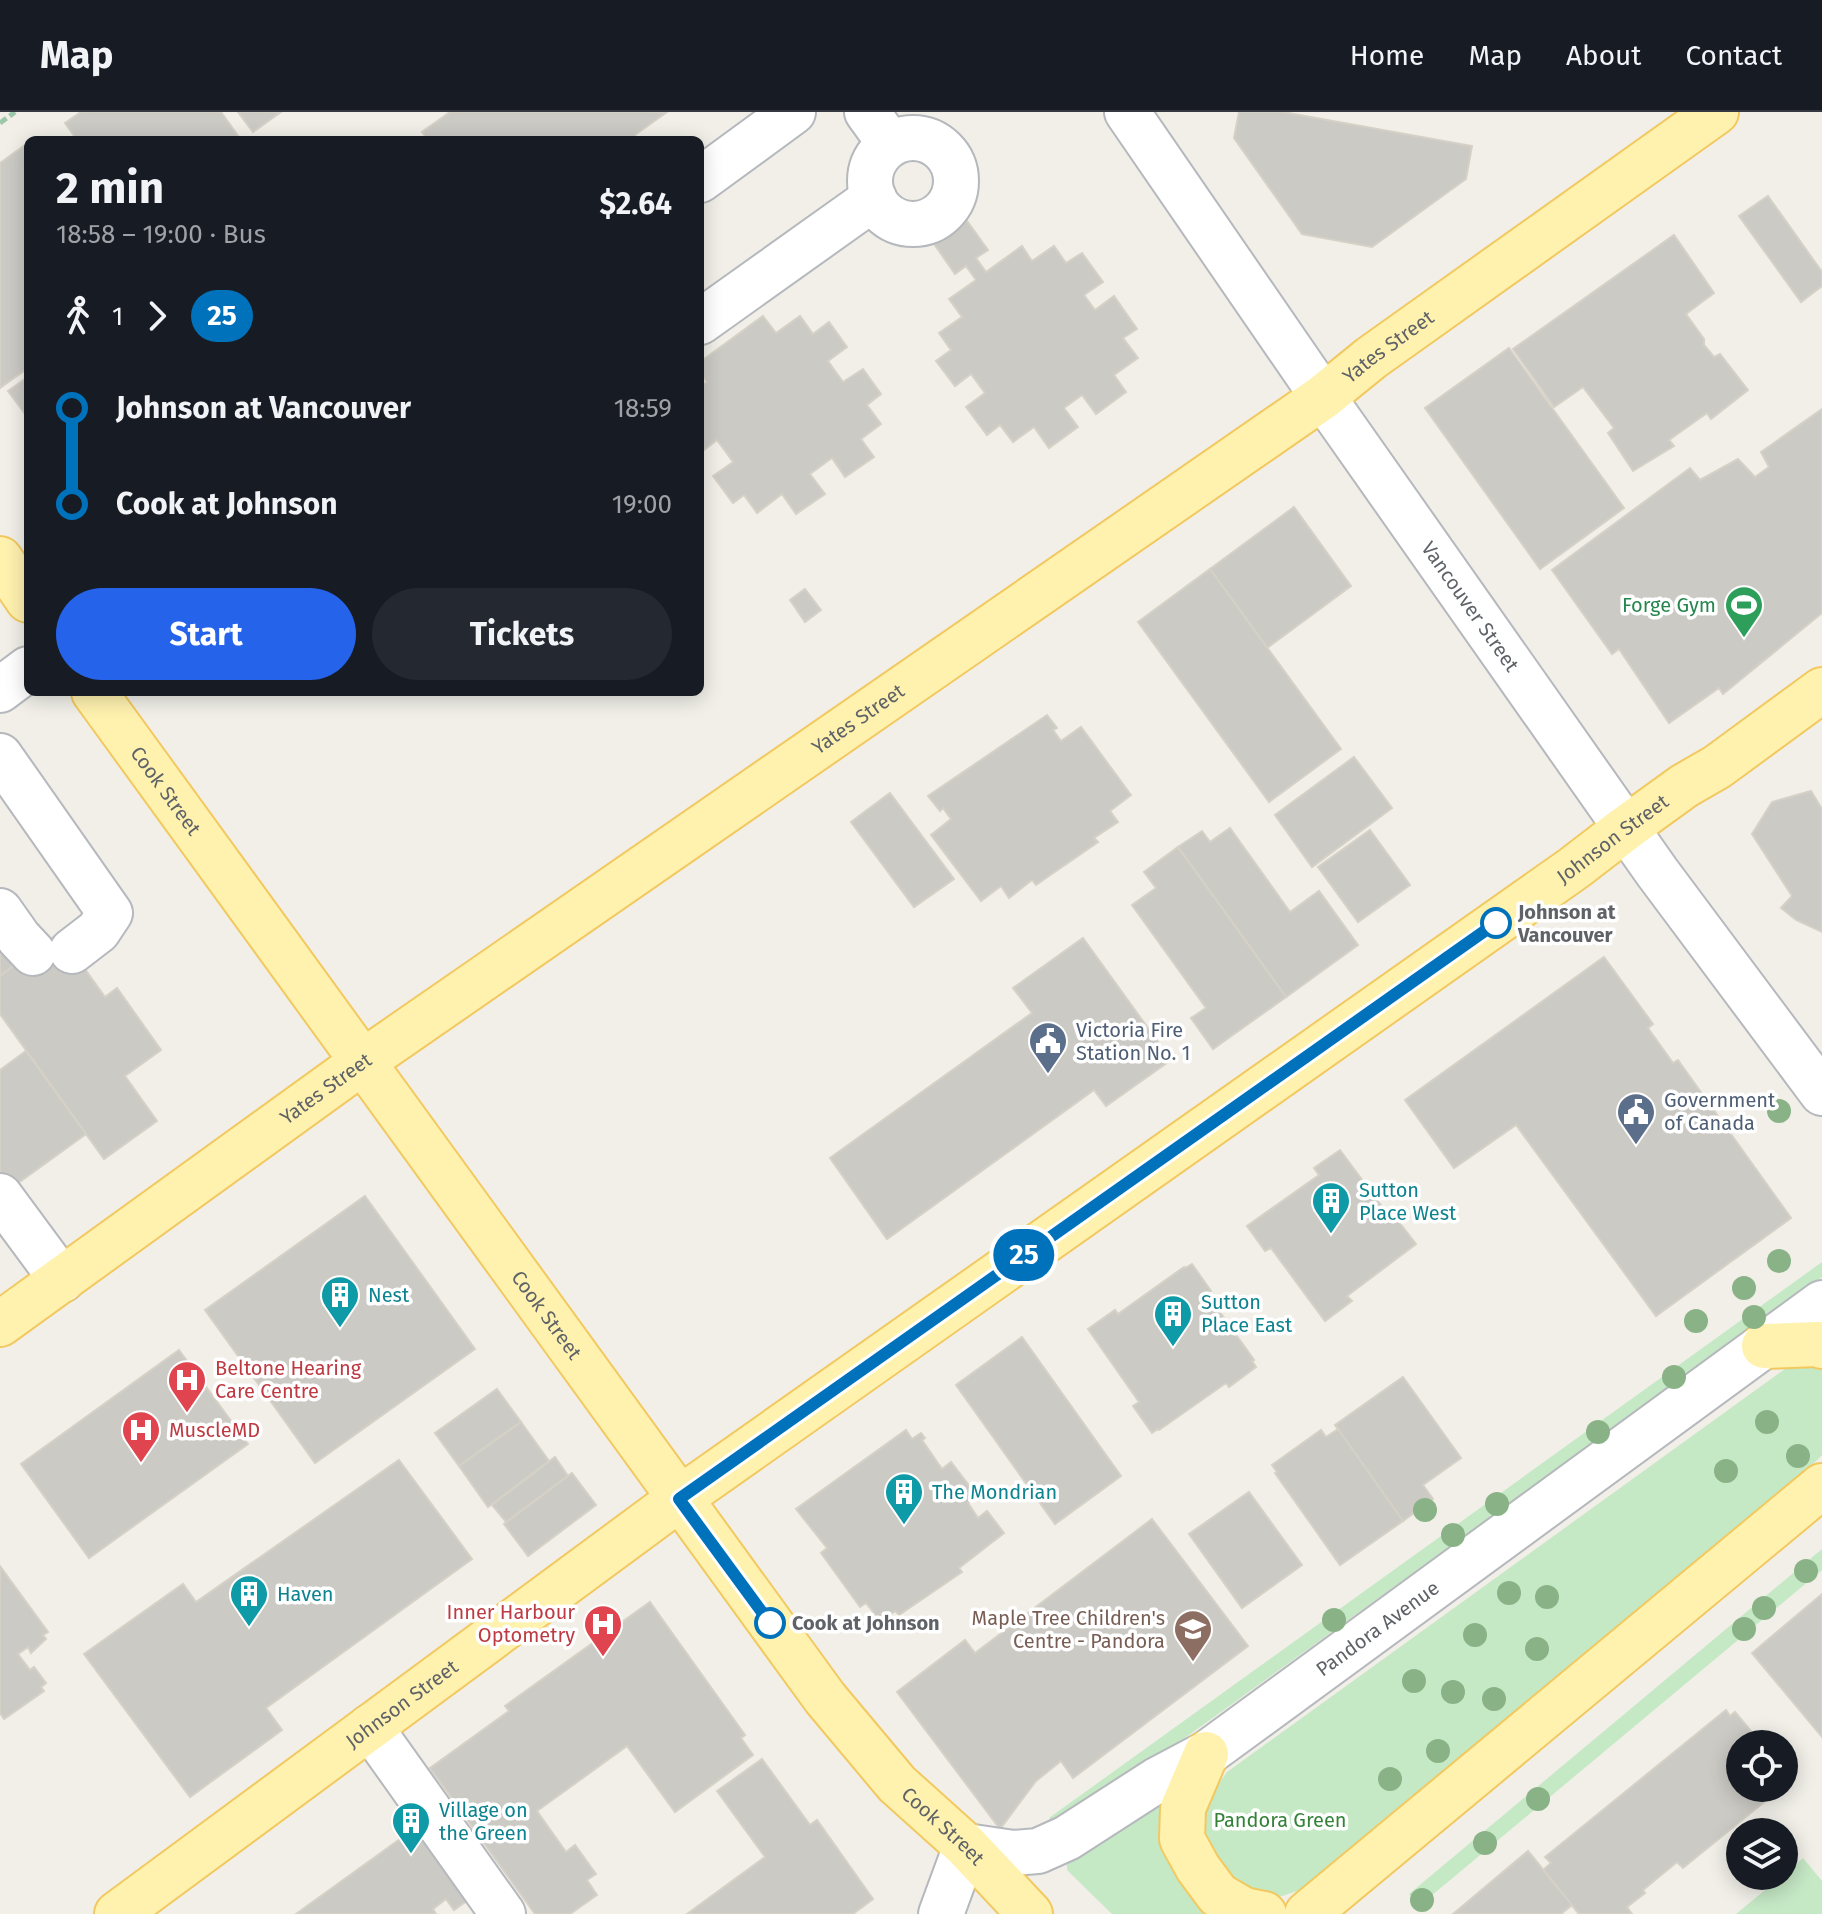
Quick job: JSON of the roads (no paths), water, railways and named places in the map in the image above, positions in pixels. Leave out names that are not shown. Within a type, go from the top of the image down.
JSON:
[{"type":"main road","name":"Yates Street","points":[[0,1324],[361,1063],[1323,397],[1371,358],[1716,112]]},
{"type":"main road","points":[[0,559],[24,594]]},
{"type":"main road","name":"Johnson Street","points":[[117,1914],[679,1499],[1822,690]]},
{"type":"main road","name":"Cook Street","points":[[97,696],[825,1698],[897,1784],[966,1846],[1030,1914]]},
{"type":"main road","points":[[1764,1346],[1822,1346]]},
{"type":"main road","points":[[1304,1912],[1822,1486]]},
{"type":"main road","points":[[1206,1754],[1183,1808],[1182,1839],[1218,1895],[1244,1910],[1264,1914]]},
{"type":"street","points":[[704,177],[793,112]]},
{"type":"street","name":"Vancouver Street","points":[[1127,112],[1626,828],[1822,1093]]},
{"type":"street","points":[[878,128],[903,138],[918,137],[932,141],[953,162],[957,176],[956,191],[940,215],[927,222],[900,222],[878,206],[870,180],[879,154],[878,128]]},
{"type":"street","points":[[704,319],[874,198]]},
{"type":"street","points":[[0,690],[24,672]]},
{"type":"street","points":[[0,756],[110,913],[98,931],[53,952],[19,938],[0,911]]},
{"type":"street","points":[[0,1196],[62,1280]]},
{"type":"street","name":"Pandora Avenue","points":[[966,1846],[1013,1853],[1038,1851],[1067,1838],[1157,1780],[1206,1754],[1822,1303]]},
{"type":"street","points":[[370,1727],[503,1914]]},
{"type":"street","points":[[941,1914],[966,1846]]},
{"type":"place","name":"Forge Gym","points":[[1744,639]]},
{"type":"place","name":"Johnson at Vancouver","points":[[1496,923]]},
{"type":"place","name":"Victoria Fire Station No. 1","points":[[1048,1075]]},
{"type":"place","name":"Government of Canada","points":[[1636,1146]]},
{"type":"place","name":"Sutton Place West","points":[[1331,1235]]},
{"type":"place","name":"Nest","points":[[340,1329]]},
{"type":"place","name":"Sutton Place East","points":[[1173,1348]]},
{"type":"place","name":"Beltone Hearing Care Centre","points":[[187,1414]]},
{"type":"place","name":"MuscleMD","points":[[141,1464]]},
{"type":"place","name":"The Mondrian","points":[[904,1526]]},
{"type":"place","name":"Cook at Johnson","points":[[770,1623]]},
{"type":"place","name":"Haven","points":[[249,1628]]},
{"type":"place","name":"Inner Harbour Optometry","points":[[603,1658]]},
{"type":"place","name":"Maple Tree Children's Centre - Pandora","points":[[1193,1663]]},
{"type":"place","name":"Village on the Green","points":[[411,1855]]},
{"type":"park label","name":"Pandora Green","points":[[1280,1820]]}]
